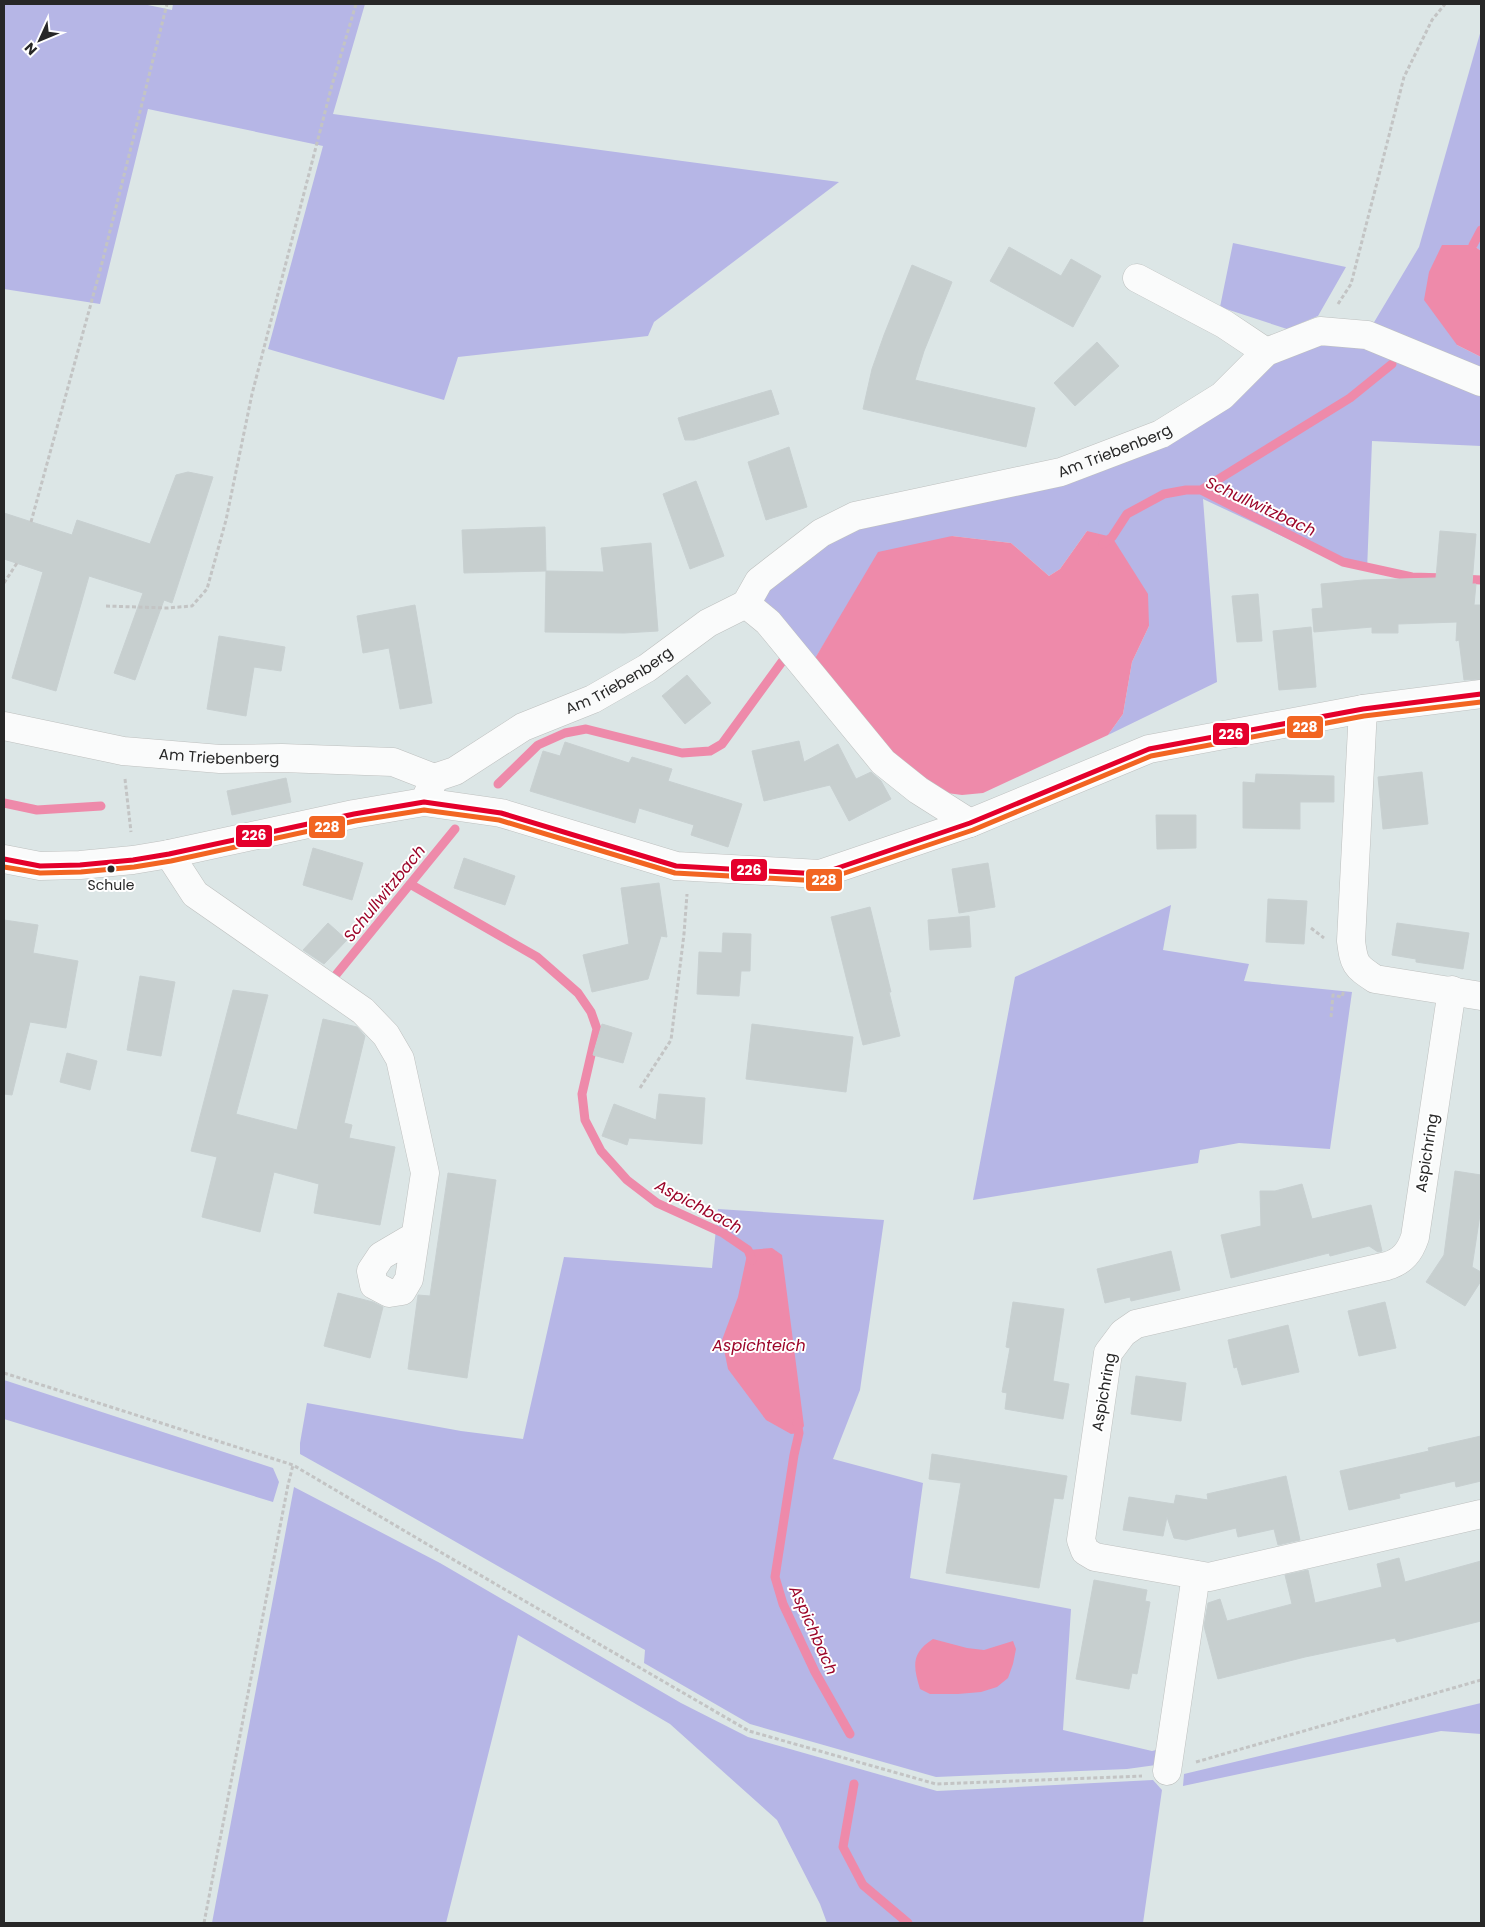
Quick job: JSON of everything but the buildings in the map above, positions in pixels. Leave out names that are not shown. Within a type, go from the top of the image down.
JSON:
[{"type":"street","points":[[1137,278],[1224,324],[1266,352]]},
{"type":"street","name":"Am Triebenberg","points":[[4,726],[123,750],[220,759],[282,758],[393,762],[429,790],[523,727],[593,699],[647,668],[708,622],[746,604],[759,581],[821,533],[854,516],[1061,472],[1161,434],[1222,396],[1266,352],[1320,331],[1367,335],[1481,382]]},
{"type":"street","points":[[746,604],[768,622],[883,762],[918,790],[970,823]]},
{"type":"street","points":[[4,859],[40,866],[80,865],[133,860],[354,814],[429,790],[676,866],[820,874],[970,823],[1148,749],[1363,709],[1481,694]]},
{"type":"street","points":[[1363,709],[1351,941],[1353,958],[1361,970],[1375,979],[1481,996]]},
{"type":"street","points":[[169,854],[195,894],[363,1011],[386,1035],[400,1059],[424,1173],[415,1236]]},
{"type":"street","name":"Aspichring","points":[[1452,990],[1415,1237],[1405,1257],[1387,1266],[1136,1324],[1123,1333],[1108,1353],[1081,1540],[1085,1551],[1095,1558],[1209,1577],[1481,1514]]},
{"type":"street","points":[[1168,1771],[1196,1575]]},
{"type":"path","points":[[31,522],[99,277],[168,4]]},
{"type":"path","points":[[106,606],[167,608],[192,606],[207,589],[226,520],[252,394],[332,85],[356,4]]},
{"type":"path","points":[[1320,331],[1351,284],[1404,77],[1432,20],[1445,4]]},
{"type":"path","points":[[4,583],[17,563]]},
{"type":"path","points":[[126,783],[133,860]]},
{"type":"path","points":[[640,1088],[671,1040],[684,934],[689,867]]},
{"type":"path","points":[[4,1372],[293,1465],[749,1731],[936,1784],[1147,1776],[1481,1680]]},
{"type":"path","points":[[204,1923],[293,1465]]},
{"type":"shaded area","points":[[4,4],[143,4],[172,10],[173,4],[365,4],[333,114],[839,182],[654,322],[648,336],[458,357],[444,400],[268,349],[323,146],[148,109],[100,304],[4,289]]},
{"type":"shaded area","points":[[1481,30],[1481,251],[1473,245],[1457,345],[1481,357],[1481,374],[1373,324],[1419,247]]},
{"type":"shaded area","points":[[1233,243],[1346,267],[1318,316],[1287,329],[1220,307]]},
{"type":"shaded area","points":[[1337,338],[1481,388],[1481,446],[1372,441],[1367,571],[1346,566],[1203,499],[1217,682],[1108,735],[1123,714],[1132,662],[1149,626],[1087,531],[1060,569],[1049,576],[1011,543],[952,536],[837,623],[814,660],[759,594],[828,539],[867,522],[1071,477],[1244,389],[1286,354]]},
{"type":"shaded area","points":[[1171,905],[1163,950],[1249,964],[1244,981],[1352,992],[1330,1149],[1239,1143],[1200,1150],[1198,1163],[973,1200],[1015,977]]},
{"type":"shaded area","points":[[718,1209],[884,1220],[860,1390],[833,1459],[923,1483],[910,1578],[1071,1609],[1063,1730],[1152,1751],[1160,1749],[1156,1765],[1127,1769],[936,1777],[750,1724],[644,1663],[645,1650],[300,1454],[307,1403],[461,1431],[523,1439],[564,1257],[712,1268]]},
{"type":"shaded area","points":[[4,1380],[273,1468],[279,1482],[273,1502],[4,1419]]},
{"type":"shaded area","points":[[294,1487],[440,1563],[681,1703],[748,1737],[937,1791],[1153,1780],[1162,1790],[1143,1923],[827,1923],[820,1904],[777,1820],[670,1724],[518,1635],[446,1923],[212,1923]]},
{"type":"shaded area","points":[[1481,1703],[1481,1734],[1441,1731],[1183,1786],[1184,1774]]},
{"type":"water","points":[[1442,245],[1473,245],[1481,251],[1481,357],[1457,345],[1424,300],[1429,272]]},
{"type":"water","points":[[1087,531],[1112,537],[1148,594],[1149,626],[1132,662],[1123,714],[1108,735],[983,793],[962,795],[947,793],[905,770],[814,660],[878,552],[952,536],[1011,543],[1049,576],[1060,569]]},
{"type":"water","name":"Aspichteich","points":[[772,1248],[782,1255],[804,1426],[799,1433],[791,1434],[766,1420],[728,1369],[722,1340],[738,1297],[748,1250]]},
{"type":"water","points":[[933,1639],[967,1648],[984,1650],[1013,1641],[1016,1649],[1008,1678],[997,1687],[981,1692],[930,1694],[920,1689],[915,1667],[917,1655]]},
{"type":"waterway","points":[[1473,245],[1481,230]]},
{"type":"waterway","points":[[1201,490],[1350,398],[1392,364]]},
{"type":"waterway","name":"Schullwitzbach","points":[[1103,544],[1112,537],[1127,514],[1164,494],[1186,490],[1201,490],[1343,562],[1412,577],[1446,578]]},
{"type":"waterway","name":"Schullwitzbach","points":[[1462,579],[1481,580]]},
{"type":"waterway","name":"Schullwitzbach","points":[[498,784],[538,745],[565,733],[586,729],[682,753],[710,751],[722,744],[784,659]]},
{"type":"waterway","name":"Schullwitzbach","points":[[4,803],[37,810],[101,806]]},
{"type":"waterway","name":"Schullwitzbach","points":[[335,976],[455,829]]},
{"type":"waterway","name":"Aspichbach","points":[[410,884],[537,957],[578,993],[591,1012],[597,1029],[582,1094],[585,1120],[601,1151],[627,1180],[657,1203],[723,1233],[748,1250],[752,1260]]},
{"type":"waterway","name":"Aspichbach","points":[[797,1422],[799,1433],[775,1577],[783,1604],[815,1672],[850,1734]]},
{"type":"waterway","name":"Aspichbach","points":[[854,1784],[843,1847],[863,1885],[908,1923]]},
{"type":"transit line","name":"226","points":[[4,859],[40,866],[80,865],[133,860],[354,814],[424,802],[501,813],[676,866],[820,874],[970,823],[1149,749],[1363,709],[1481,694]]},
{"type":"transit line","name":"228","points":[[4,867],[40,873],[81,872],[134,867],[171,861],[355,821],[424,810],[499,820],[675,873],[821,881],[973,830],[1151,756],[1364,716],[1481,702]]},
{"type":"place","name":"Schule","points":[[111,869]]}]
